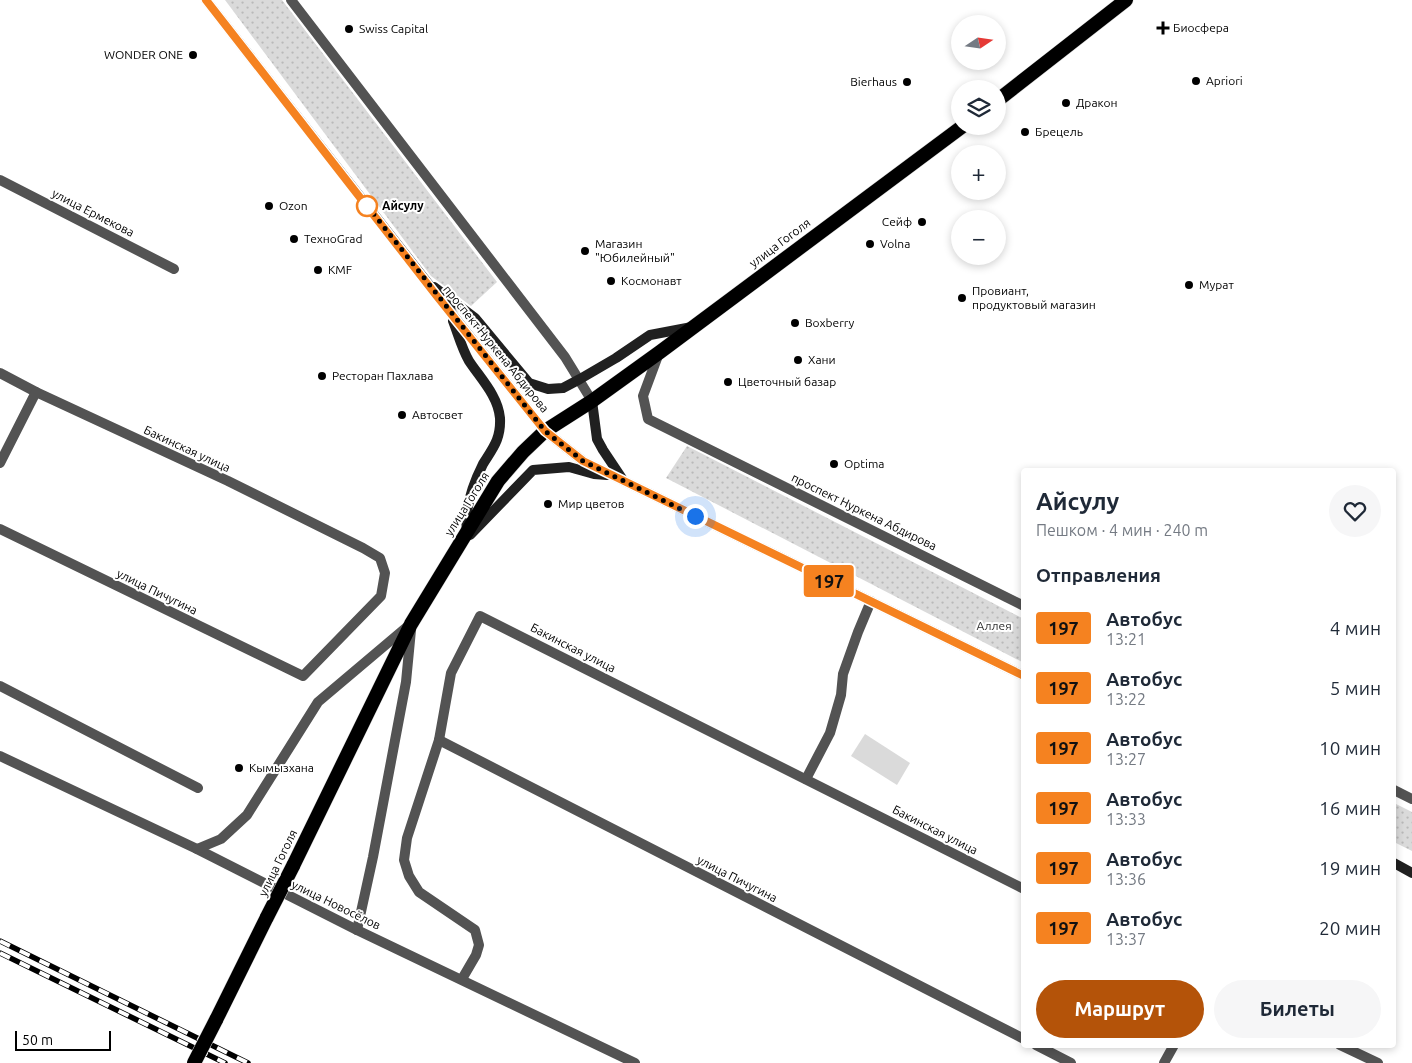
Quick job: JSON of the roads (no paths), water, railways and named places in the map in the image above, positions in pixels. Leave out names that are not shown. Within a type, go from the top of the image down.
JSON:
[{"type":"highway","points":[[1006,94],[1126,0]]},
{"type":"highway","name":"улица Гоголя","points":[[194,1063],[411,624],[498,481],[522,452],[545,431],[592,401],[660,352],[951,135]]},
{"type":"main road","name":"проспект Нуркена Абдирова","points":[[206,0],[545,431],[583,461],[1021,675]]},
{"type":"main road","points":[[425,280],[455,300],[476,318],[529,383],[548,389],[564,388],[616,358],[650,335],[695,326]]},
{"type":"main road","points":[[448,309],[468,359],[497,404],[500,418],[499,439],[482,466],[469,498],[465,518],[467,530]]},
{"type":"main road","points":[[592,401],[597,439],[602,450],[623,481]]},
{"type":"main road","points":[[458,547],[533,470],[569,467],[594,474],[611,475]]},
{"type":"main road","points":[[1396,864],[1412,873]]},
{"type":"street","points":[[291,0],[580,379],[592,401]]},
{"type":"street","name":"улица Ермекова","points":[[0,180],[174,269]]},
{"type":"street","name":"проспект Нуркена Абдирова","points":[[660,352],[643,396],[648,419],[1021,605]]},
{"type":"street","name":"Бакинская улица","points":[[0,374],[228,481],[380,558],[385,574],[381,596],[303,676]]},
{"type":"street","points":[[0,464],[36,392]]},
{"type":"street","name":"улица Пичугина","points":[[0,529],[303,676]]},
{"type":"street","points":[[806,779],[830,733],[841,695],[843,674],[871,601]]},
{"type":"street","name":"Бакинская улица","points":[[462,979],[476,955],[478,945],[475,930],[420,892],[409,876],[404,860],[407,838],[438,740],[451,673],[480,616],[1021,887]]},
{"type":"street","points":[[197,849],[221,839],[247,815],[318,702],[411,624]]},
{"type":"street","points":[[357,930],[373,857],[406,682],[411,624]]},
{"type":"street","points":[[0,686],[198,788]]},
{"type":"street","name":"улица Пичугина","points":[[438,740],[1021,1037]]},
{"type":"street","name":"улица Новосёлов","points":[[0,756],[197,849],[357,930],[635,1063]]},
{"type":"street","points":[[1396,791],[1412,799]]},
{"type":"street","points":[[1042,1048],[1071,1063]]},
{"type":"street","points":[[1164,1063],[1172,1048]]},
{"type":"street","points":[[1346,1048],[1378,1063]]},
{"type":"railway","points":[[0,941],[248,1063]]},
{"type":"railway","points":[[0,953],[225,1063]]},
{"type":"place","name":"Биосфера","points":[[1163,28]]},
{"type":"place","name":"Swiss Capital","points":[[349,29]]},
{"type":"place","name":"WONDER ONE","points":[[193,55]]},
{"type":"place","name":"Apriori","points":[[1196,81]]},
{"type":"place","name":"Bierhaus","points":[[907,82]]},
{"type":"place","name":"Дракон","points":[[1066,103]]},
{"type":"place","name":"Брецель","points":[[1025,132]]},
{"type":"place","name":"Ozon","points":[[269,206]]},
{"type":"place","name":"Айсулу","points":[[367,206]]},
{"type":"place","name":"Сейф","points":[[922,222]]},
{"type":"place","name":"ТехноGrad","points":[[294,239]]},
{"type":"place","name":"Volna","points":[[870,244]]},
{"type":"place","name":"Магазин \"Юбилейный\"","points":[[585,251]]},
{"type":"place","name":"KMF","points":[[318,270]]},
{"type":"place","name":"Космонавт","points":[[611,281]]},
{"type":"place","name":"Мурат","points":[[1189,285]]},
{"type":"place","name":"Провиант, продуктовый магазин","points":[[962,298]]},
{"type":"place","name":"Boxberry","points":[[795,323]]},
{"type":"place","name":"Хани","points":[[798,360]]},
{"type":"place","name":"Ресторан Пахлава","points":[[322,376]]},
{"type":"place","name":"Цветочный базар","points":[[728,382]]},
{"type":"place","name":"Автосвет","points":[[402,415]]},
{"type":"place","name":"Optima","points":[[834,464]]},
{"type":"place","name":"Мир цветов","points":[[548,504]]},
{"type":"place","name":"Кымызхана","points":[[239,768]]},
{"type":"park label","name":"Аллея","points":[[994,626]]}]
